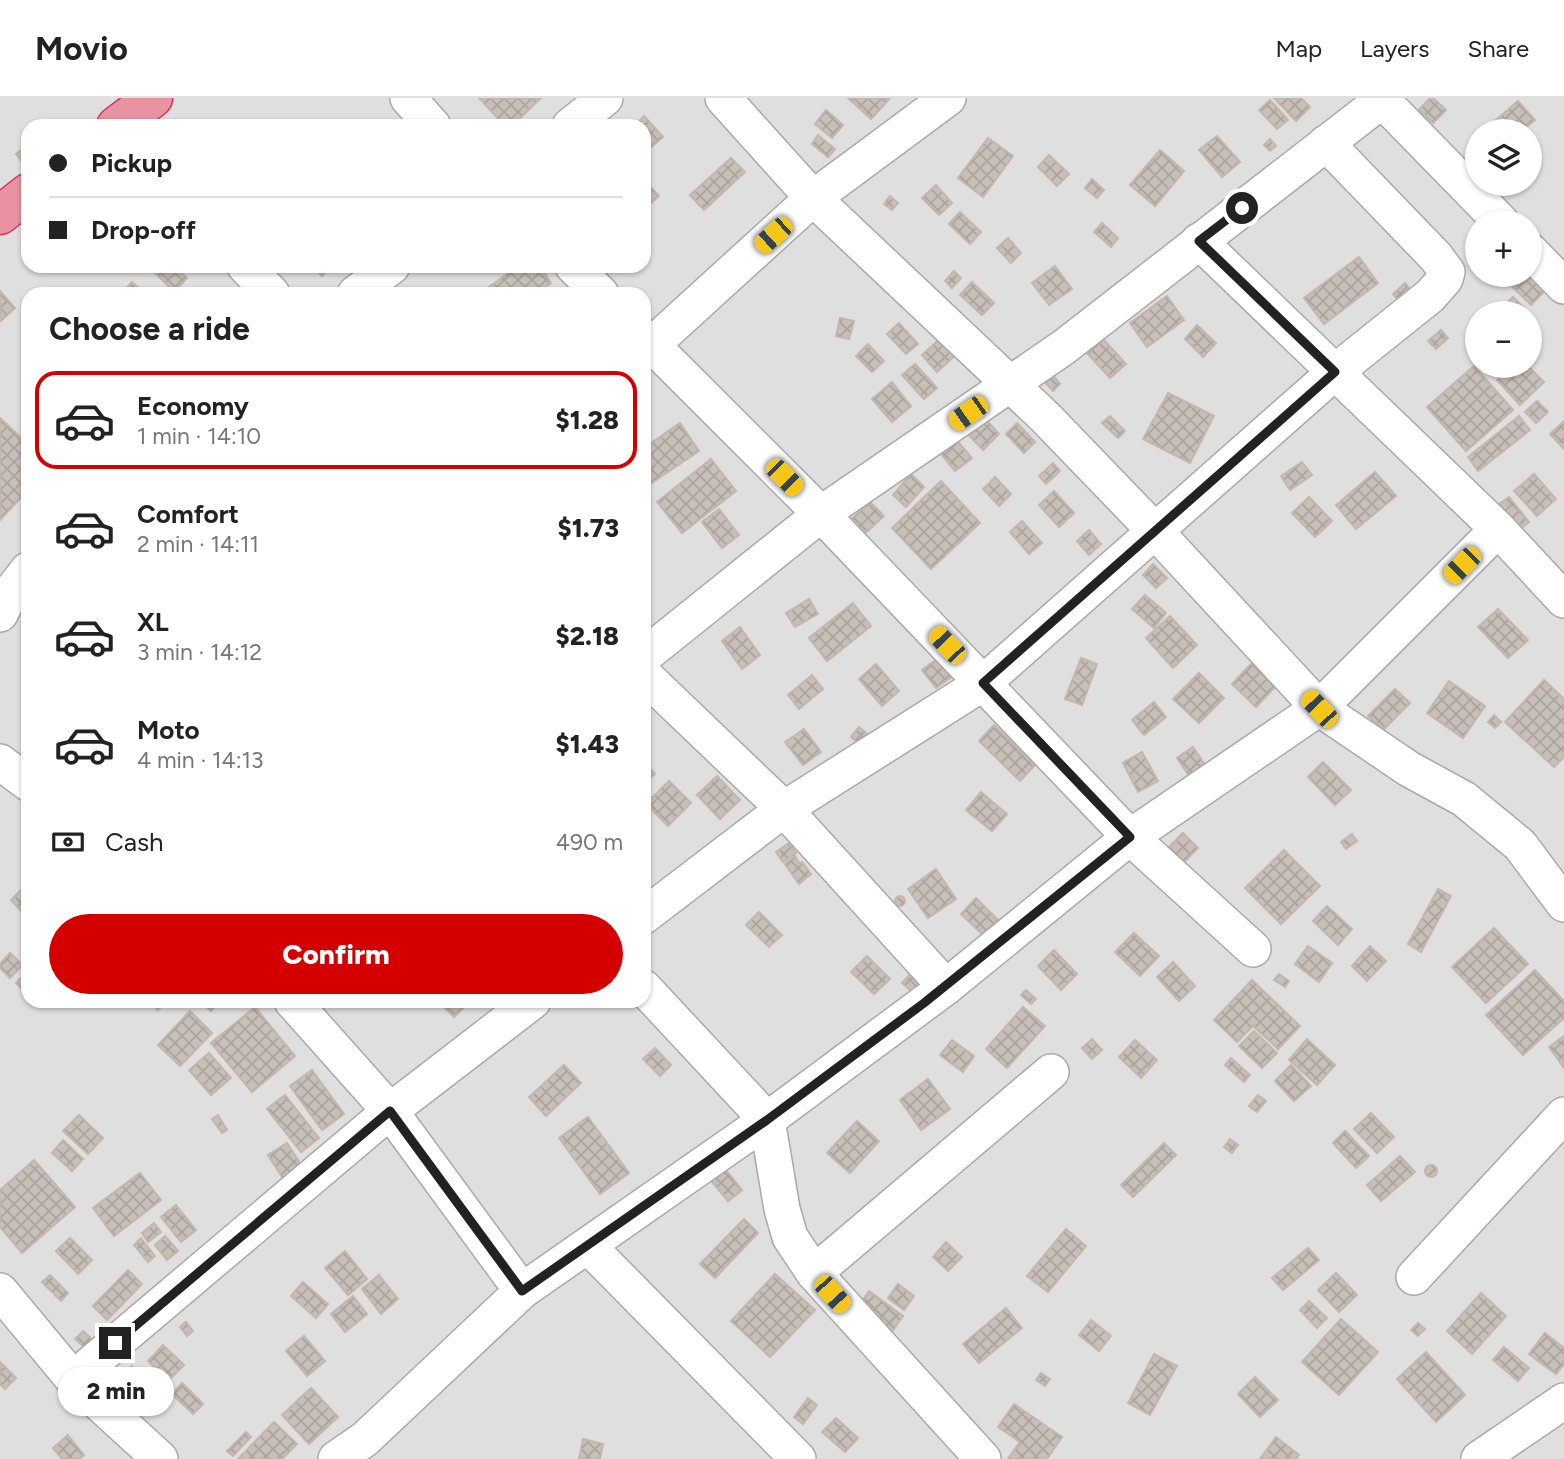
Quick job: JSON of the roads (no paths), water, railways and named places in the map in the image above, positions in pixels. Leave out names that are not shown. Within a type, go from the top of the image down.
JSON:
[{"type":"highway","points":[[0,215],[21,198]]},
{"type":"street","points":[[408,98],[427,119]]},
{"type":"street","points":[[579,119],[605,98]]},
{"type":"street","points":[[723,98],[813,198],[1045,417],[1155,531],[1319,709],[1409,769],[1464,799],[1520,845],[1564,904]]},
{"type":"street","points":[[651,341],[813,198],[948,98]]},
{"type":"street","points":[[651,650],[821,514],[1064,347],[1382,99],[1490,210]]},
{"type":"street","points":[[651,911],[784,809],[983,683],[1335,372],[1430,296],[1446,279],[1447,272],[1436,257],[1326,143]]},
{"type":"street","points":[[1199,241],[1498,529],[1564,600]]},
{"type":"street","points":[[1542,263],[1564,286]]},
{"type":"street","points":[[252,273],[265,287]]},
{"type":"street","points":[[364,287],[383,273]]},
{"type":"street","points":[[580,273],[594,287]]},
{"type":"street","points":[[651,349],[821,514],[1130,837],[1252,949]]},
{"type":"street","points":[[336,1459],[365,1439],[522,1291],[767,1120],[946,987],[1130,837],[1319,709],[1498,529]]},
{"type":"street","points":[[0,614],[21,579]]},
{"type":"street","points":[[651,682],[784,809],[946,987]]},
{"type":"street","points":[[0,762],[21,778]]},
{"type":"street","points":[[651,996],[767,1120],[782,1209],[790,1237],[814,1273],[983,1459]]},
{"type":"street","points":[[298,1008],[390,1111],[522,1291]]},
{"type":"street","points":[[73,1379],[390,1111],[524,1008]]},
{"type":"street","points":[[814,1273],[1051,1072]]},
{"type":"street","points":[[1414,1277],[1564,1115]]},
{"type":"street","points":[[587,1246],[798,1459]]},
{"type":"street","points":[[0,1291],[73,1379],[159,1459]]},
{"type":"street","points":[[1479,1459],[1564,1401]]}]
